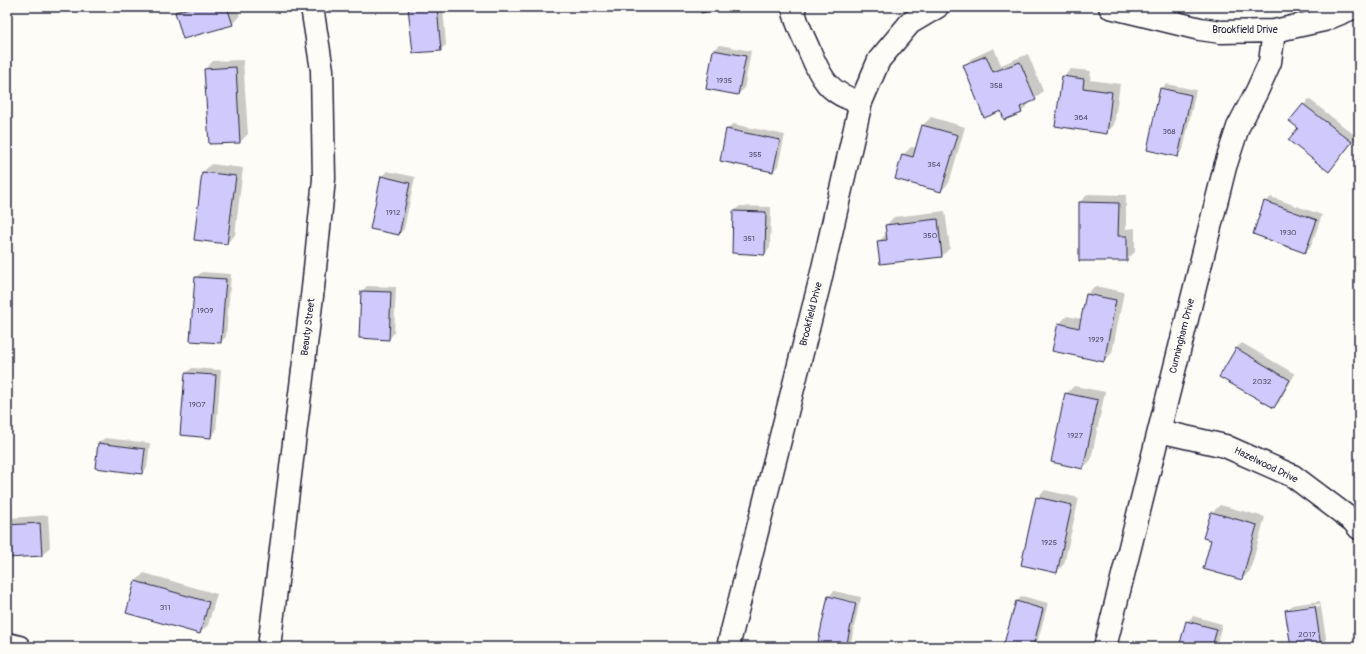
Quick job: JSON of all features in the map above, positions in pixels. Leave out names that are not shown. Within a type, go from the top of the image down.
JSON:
[{"type":"street","name":"Beauty Street","points":[[269,647],[312,296],[324,179],[322,70],[312,7]]},
{"type":"street","points":[[793,7],[795,17],[820,74],[832,89],[848,99],[861,102]]},
{"type":"street","name":"Brookfield Drive","points":[[728,647],[820,281],[861,102],[879,60],[910,23],[937,7]]},
{"type":"street","name":"Brookfield Drive","points":[[1110,7],[1200,29],[1221,32],[1274,31],[1324,20],[1355,7]]},
{"type":"street","name":"Cunningham Drive","points":[[1105,647],[1224,167],[1238,127],[1270,62],[1274,31]]},
{"type":"street","name":"Hazelwood Drive","points":[[1159,430],[1225,446],[1293,476],[1353,521],[1359,528]]},
{"type":"street","points":[[7,644],[19,647]]},
{"type":"building","points":[[193,7],[227,7],[233,25],[183,39],[175,12]]},
{"type":"building","points":[[408,7],[437,7],[441,51],[413,53]]},
{"type":"building","points":[[700,7],[731,7],[701,13]]},
{"type":"building","points":[[713,50],[746,56],[738,95],[706,89]]},
{"type":"building","points":[[986,56],[993,72],[1020,62],[1036,100],[1020,107],[1022,113],[1004,120],[1001,111],[984,118],[963,65]]},
{"type":"building","points":[[236,67],[240,143],[209,144],[204,69]]},
{"type":"building","points":[[1062,76],[1084,79],[1083,88],[1112,92],[1107,134],[1055,126]]},
{"type":"building","points":[[1160,88],[1191,95],[1178,157],[1147,150]]},
{"type":"building","points":[[1303,104],[1352,142],[1329,172],[1288,140],[1298,128],[1289,121]]},
{"type":"building","points":[[922,125],[958,135],[941,192],[895,179],[902,154],[913,157]]},
{"type":"building","points":[[726,129],[780,140],[773,172],[720,161]]},
{"type":"building","points":[[202,172],[236,176],[227,244],[194,240]]},
{"type":"building","points":[[381,176],[410,183],[399,235],[370,229]]},
{"type":"building","points":[[1264,201],[1317,220],[1305,253],[1253,234]]},
{"type":"building","points":[[1079,202],[1119,203],[1118,236],[1127,236],[1127,261],[1079,261]]},
{"type":"building","points":[[733,211],[766,212],[765,255],[732,253]]},
{"type":"building","points":[[938,219],[942,257],[880,264],[877,241],[887,240],[885,225]]},
{"type":"building","points":[[195,277],[226,279],[221,343],[190,341]]},
{"type":"building","points":[[361,291],[391,292],[389,340],[359,338]]},
{"type":"building","points":[[1086,294],[1116,300],[1104,362],[1052,351],[1058,323],[1079,328]]},
{"type":"building","points":[[1236,348],[1290,380],[1274,408],[1219,377]]},
{"type":"building","points":[[185,373],[216,375],[211,438],[180,435]]},
{"type":"building","points":[[1065,393],[1098,400],[1083,469],[1051,462]]},
{"type":"building","points":[[98,443],[145,449],[142,474],[95,468]]},
{"type":"building","points":[[1036,497],[1072,505],[1057,573],[1021,565]]},
{"type":"building","points":[[1211,512],[1257,525],[1242,580],[1203,569],[1211,540],[1203,538]]},
{"type":"building","points":[[40,523],[42,556],[7,558],[7,525]]},
{"type":"building","points":[[135,581],[209,602],[200,634],[126,613]]},
{"type":"building","points":[[828,596],[856,603],[846,647],[817,647]]},
{"type":"building","points":[[1016,601],[1043,609],[1033,647],[1003,647]]},
{"type":"building","points":[[1315,606],[1321,647],[1291,647],[1285,610]]},
{"type":"building","points":[[1186,621],[1217,629],[1212,647],[1179,647]]}]
